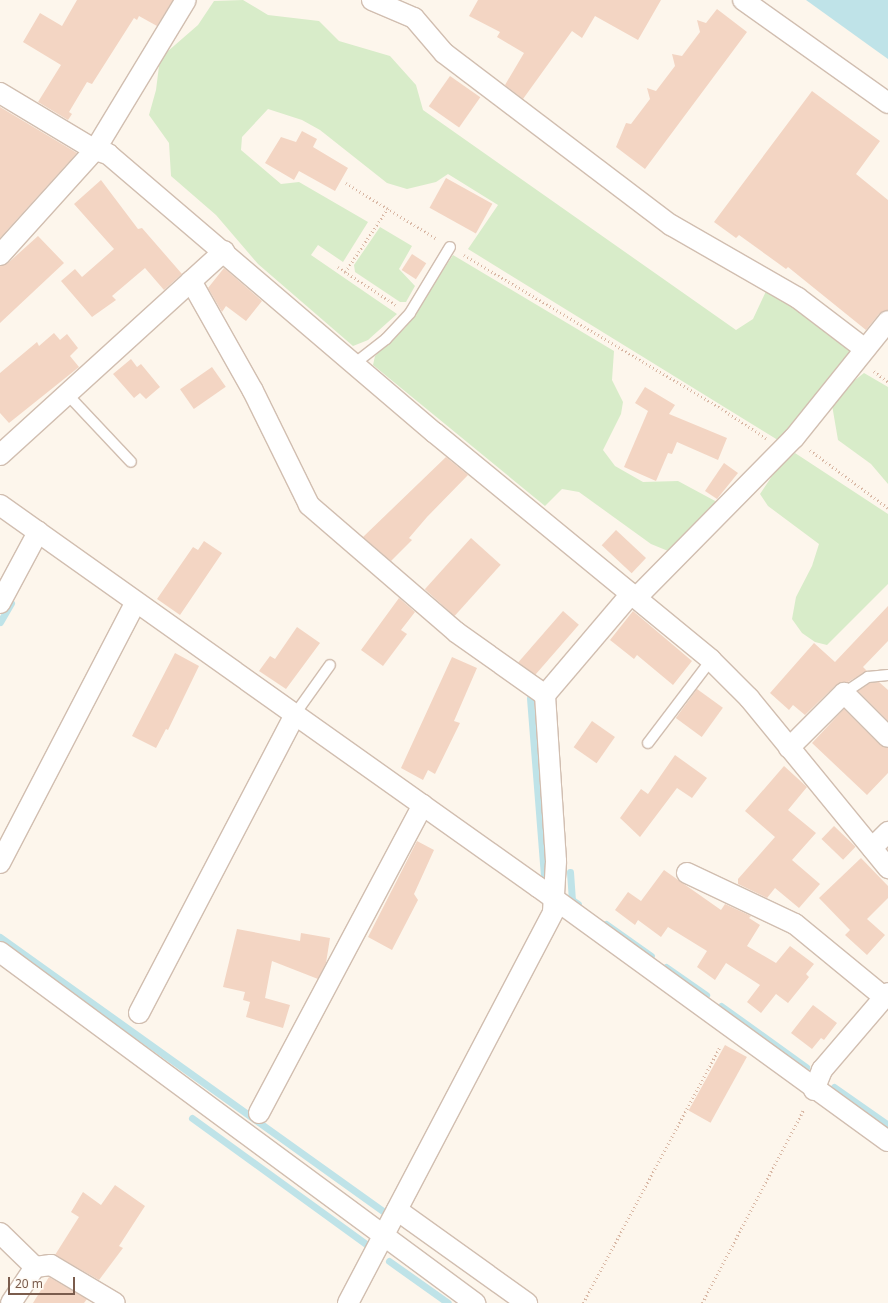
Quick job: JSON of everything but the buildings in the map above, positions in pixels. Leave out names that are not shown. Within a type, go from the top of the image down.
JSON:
[{"type":"street","points":[[0,254],[94,150],[186,0]]},
{"type":"street","points":[[372,0],[414,18],[444,53],[671,225],[798,298],[865,350]]},
{"type":"street","points":[[743,0],[888,103]]},
{"type":"street","points":[[0,93],[94,150],[108,154],[224,251],[354,364],[711,660],[749,698],[888,868]]},
{"type":"street","points":[[0,455],[224,251]]},
{"type":"street","points":[[191,281],[253,391],[309,505],[456,632],[545,695]]},
{"type":"street","points":[[348,1303],[553,912],[555,899],[556,861],[545,695],[634,596],[788,444],[888,321]]},
{"type":"street","points":[[0,505],[555,899],[814,1090],[888,1141]]},
{"type":"street","points":[[0,603],[38,532]]},
{"type":"street","points":[[0,863],[136,602]]},
{"type":"street","points":[[790,748],[844,693],[888,738]]},
{"type":"street","points":[[139,1013],[295,714]]},
{"type":"street","points":[[259,1114],[423,805]]},
{"type":"street","points":[[872,848],[888,832]]},
{"type":"street","points":[[687,874],[795,924],[886,995],[822,1070],[814,1090]]},
{"type":"street","points":[[0,952],[383,1237],[475,1303]]},
{"type":"street","points":[[397,1210],[527,1303]]},
{"type":"street","points":[[0,1233],[35,1267]]},
{"type":"street","points":[[11,1303],[35,1267],[51,1265],[115,1303]]},
{"type":"lane","points":[[354,364],[386,338],[410,313],[450,247]]},
{"type":"lane","points":[[67,394],[131,462]]},
{"type":"lane","points":[[648,743],[711,660]]},
{"type":"lane","points":[[295,714],[330,664]]},
{"type":"lane","points":[[844,693],[868,678],[888,675]]},
{"type":"path","points":[[346,183],[450,247],[722,409],[788,444],[888,508]]},
{"type":"path","points":[[345,272],[388,208]]},
{"type":"path","points":[[338,267],[410,313]]},
{"type":"path","points":[[583,1303],[729,1028]]},
{"type":"path","points":[[702,1303],[814,1090]]},
{"type":"green space","points":[[243,0],[268,15],[319,21],[339,41],[390,56],[416,85],[423,110],[736,330],[753,319],[768,287],[858,351],[781,442],[468,249],[498,205],[448,174],[436,182],[407,189],[387,183],[320,130],[302,120],[268,109],[242,137],[241,150],[281,184],[299,182],[368,222],[343,262],[318,245],[311,255],[397,314],[368,340],[353,346],[258,264],[216,215],[171,176],[169,143],[149,115],[156,90],[160,58],[198,25],[214,1]]},
{"type":"green space","points":[[380,227],[412,246],[399,269],[415,286],[406,302],[400,302],[355,272],[354,265]]},
{"type":"green space","points":[[453,255],[614,351],[612,380],[623,402],[621,414],[603,450],[615,466],[643,482],[678,481],[717,502],[716,510],[673,553],[651,544],[579,492],[562,489],[545,506],[373,365],[375,356],[405,328]]},
{"type":"green space","points":[[864,373],[888,387],[888,484],[871,464],[838,440],[832,405],[846,387]]},
{"type":"green space","points":[[795,453],[888,514],[888,584],[827,645],[815,642],[802,633],[792,619],[796,597],[812,566],[819,544],[768,506],[760,494],[776,470]]},
{"type":"water","points":[[806,0],[888,0],[888,59],[874,49]]},
{"type":"waterway","points":[[0,622],[11,603]]},
{"type":"waterway","points":[[530,698],[544,876]]},
{"type":"waterway","points":[[570,872],[572,900],[578,904]]},
{"type":"waterway","points":[[606,924],[651,956]]},
{"type":"waterway","points":[[0,937],[383,1211]]},
{"type":"waterway","points":[[666,967],[706,995]]},
{"type":"waterway","points":[[721,1006],[806,1067]]},
{"type":"waterway","points":[[834,1087],[888,1125]]},
{"type":"waterway","points":[[192,1118],[366,1244]]},
{"type":"waterway","points":[[389,1261],[448,1303]]}]
